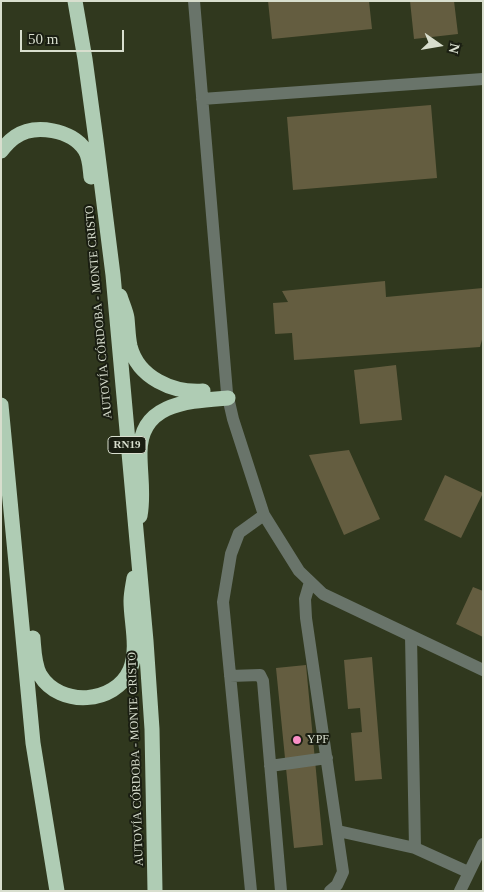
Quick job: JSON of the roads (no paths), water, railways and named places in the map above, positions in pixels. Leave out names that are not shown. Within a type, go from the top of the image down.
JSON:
[{"type":"highway","name":"AUTOVÍA CÓRDOBA - MONTE CRISTO","points":[[75,1],[85,59],[112,268],[137,543],[151,718],[155,891]]},
{"type":"highway","name":"RN19","points":[[1,151],[16,136],[37,130],[60,133],[80,144],[86,151],[89,160],[96,222],[112,268]]},
{"type":"highway","points":[[112,268],[126,316],[133,354],[149,375],[165,385],[184,391],[228,393]]},
{"type":"highway","points":[[137,543],[143,499],[140,445],[147,426],[163,410],[173,405],[228,393]]},
{"type":"highway","name":"RN19","points":[[1,405],[33,743],[57,891]]},
{"type":"highway","points":[[1,507],[15,552]]},
{"type":"highway","name":"RN19","points":[[15,552],[30,606],[36,664],[40,674],[45,681],[60,692],[80,698],[91,698],[111,691],[119,685],[130,668],[134,646],[131,600],[137,543]]},
{"type":"street","points":[[194,1],[228,393],[233,419],[264,515],[299,571],[324,594],[483,670]]},
{"type":"street","points":[[202,99],[483,79]]},
{"type":"street","points":[[251,891],[223,602],[231,554],[239,533],[264,515]]},
{"type":"street","points":[[310,582],[305,599],[306,618],[343,872],[337,884],[330,891]]},
{"type":"street","points":[[411,636],[415,848]]},
{"type":"street","points":[[230,676],[260,675],[263,680],[281,891]]},
{"type":"street","points":[[270,766],[327,758]]},
{"type":"street","points":[[338,831],[415,848],[468,872]]},
{"type":"street","points":[[460,891],[483,844]]},
{"type":"place","name":"YPF","points":[[297,740]]}]
